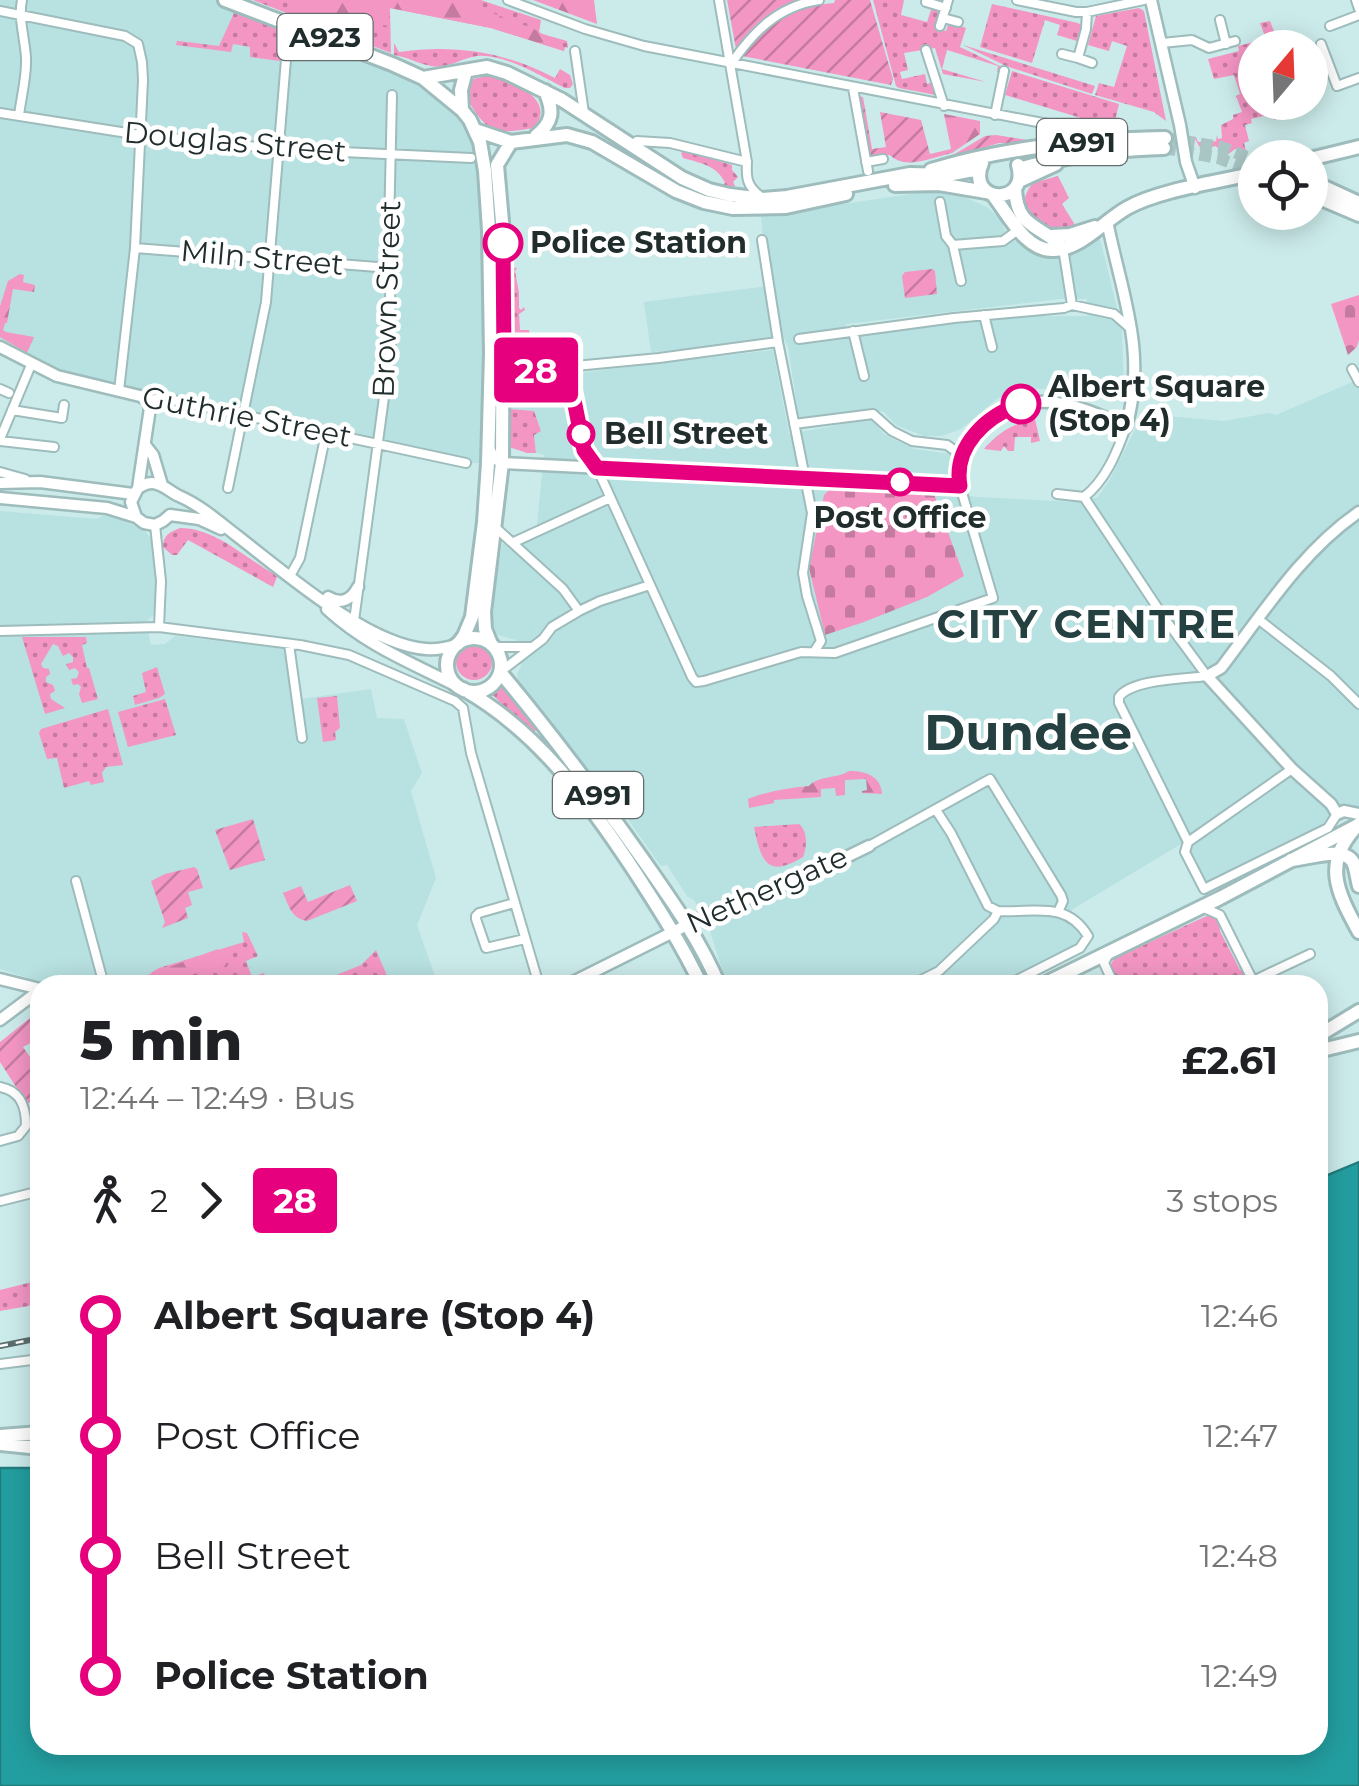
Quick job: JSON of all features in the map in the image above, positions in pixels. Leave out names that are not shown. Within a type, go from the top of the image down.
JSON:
[{"type":"main road","name":"A923","points":[[225,0],[423,78],[462,110]]},
{"type":"main road","name":"A991","points":[[466,72],[487,67],[507,73],[584,113],[682,178],[710,190],[763,199],[921,174],[946,175],[988,160],[1083,142],[1165,143],[1039,162],[1006,195],[910,183],[786,207],[734,208],[676,191],[592,142],[566,135],[511,142],[475,130]]},
{"type":"main road","points":[[423,78],[466,72],[461,90],[462,110],[475,130],[484,158],[488,206],[498,358],[502,463],[484,612],[485,629],[500,658],[500,672],[486,689],[474,691],[461,688],[448,669],[450,653],[464,636],[472,616],[498,358],[503,232],[497,165],[511,142]]},
{"type":"main road","points":[[535,138],[552,116],[545,91]]},
{"type":"main road","points":[[1328,155],[1359,147]]},
{"type":"main road","name":"A991","points":[[988,160],[1012,158],[1018,180]]},
{"type":"main road","points":[[988,160],[978,180],[1018,230],[1038,247],[1052,251],[1082,241],[1143,200],[1238,176]]},
{"type":"main road","points":[[1018,180],[1016,206],[1023,218],[1063,248]]},
{"type":"main road","points":[[1359,203],[1321,193],[1359,215]]},
{"type":"main road","points":[[1047,235],[1070,235],[1102,224]]},
{"type":"main road","points":[[457,644],[472,638],[492,645]]},
{"type":"main road","name":"A991","points":[[500,672],[596,792],[688,924],[714,975]]},
{"type":"main road","name":"A991","points":[[461,688],[518,727],[601,820],[674,931],[696,975]]},
{"type":"main road","points":[[1359,824],[1344,842],[1336,864],[1339,893],[1359,932]]},
{"type":"main road","points":[[1062,975],[1359,824]]},
{"type":"main road","points":[[1290,860],[1346,855],[1359,886]]},
{"type":"main road","points":[[1328,1030],[1359,1014]]},
{"type":"main road","points":[[1328,1048],[1359,1041]]},
{"type":"main road","points":[[0,1440],[30,1435]]},
{"type":"main road","points":[[0,1440],[30,1446]]},
{"type":"street","points":[[19,116],[26,63],[19,14],[22,0]]},
{"type":"street","points":[[508,0],[602,35],[644,46],[1053,125]]},
{"type":"street","points":[[720,0],[747,162],[746,177],[750,189],[763,199]]},
{"type":"street","points":[[730,64],[763,24],[786,10],[819,0]]},
{"type":"street","points":[[1017,0],[1076,12],[1147,0],[1162,43],[1190,189]]},
{"type":"street","points":[[1330,26],[1359,12],[1356,0]]},
{"type":"street","points":[[926,2],[958,22]]},
{"type":"street","points":[[0,11],[126,36],[138,44],[143,80],[135,248],[119,391]]},
{"type":"street","points":[[1078,58],[1086,12]]},
{"type":"street","points":[[1162,43],[1183,39],[1209,48],[1230,42],[1220,20]]},
{"type":"street","points":[[228,488],[266,302],[288,23]]},
{"type":"street","points":[[926,50],[944,106]]},
{"type":"street","points":[[575,51],[584,113]]},
{"type":"street","points":[[1062,54],[1092,63]]},
{"type":"street","points":[[1328,64],[1336,86],[1359,78]]},
{"type":"street","points":[[994,115],[1004,71]]},
{"type":"street","points":[[562,100],[580,87]]},
{"type":"street","points":[[853,88],[867,167],[883,159]]},
{"type":"street","name":"Brown Street","points":[[354,621],[391,345],[392,95]]},
{"type":"street","name":"Douglas Street","points":[[0,114],[140,135],[278,149],[471,158]]},
{"type":"street","points":[[1035,136],[1036,122]]},
{"type":"street","points":[[637,141],[670,143],[747,162]]},
{"type":"street","points":[[730,195],[746,177]]},
{"type":"street","points":[[943,204],[946,236],[953,244],[961,281]]},
{"type":"street","points":[[1057,494],[1084,497],[1098,485],[1126,427],[1134,388],[1130,312],[1102,224]]},
{"type":"street","points":[[953,244],[1003,241],[1018,230]]},
{"type":"street","points":[[762,240],[759,256],[812,513],[803,574],[821,641],[814,652]]},
{"type":"street","name":"Miln Street","points":[[135,248],[390,268]]},
{"type":"street","points":[[1063,248],[1072,305]]},
{"type":"street","points":[[799,339],[1072,305],[1114,314],[1130,312]]},
{"type":"street","points":[[1114,314],[1132,332]]},
{"type":"street","points":[[984,315],[992,348]]},
{"type":"street","points":[[853,332],[864,376]]},
{"type":"street","points":[[498,358],[523,372],[778,342]]},
{"type":"street","name":"Guthrie Street","points":[[0,347],[57,376],[147,400],[164,398],[466,463]]},
{"type":"street","points":[[31,365],[0,440],[54,447]]},
{"type":"street","points":[[571,385],[582,365]]},
{"type":"street","points":[[1356,365],[1359,382]]},
{"type":"street","points":[[550,369],[571,385],[584,450],[597,468],[696,682],[801,652],[835,653],[993,598],[958,476],[961,455],[973,436],[987,422],[1023,403],[1067,404],[1126,427]]},
{"type":"street","points":[[136,517],[132,510],[146,446],[150,408],[147,400]]},
{"type":"street","points":[[12,410],[62,418],[64,405]]},
{"type":"street","points":[[794,424],[874,414],[892,431],[912,440],[947,446],[961,455]]},
{"type":"street","points":[[295,580],[326,433]]},
{"type":"street","points":[[0,498],[108,508],[144,523],[164,521],[170,515],[172,499],[146,446]]},
{"type":"street","points":[[489,447],[493,457],[502,463],[960,486]]},
{"type":"street","points":[[572,467],[584,450]]},
{"type":"street","points":[[0,472],[40,482]]},
{"type":"street","points":[[0,483],[40,482],[136,491],[145,484],[165,488],[196,504],[295,580],[380,635],[416,648],[440,649],[457,644]]},
{"type":"street","points":[[1084,497],[1206,676],[1337,814]]},
{"type":"street","points":[[514,542],[610,498]]},
{"type":"street","points":[[1359,512],[1315,548],[1222,668],[1206,676],[1142,684],[1126,689],[1119,697],[1204,889],[1328,828],[1337,814],[1359,814]]},
{"type":"street","points":[[170,515],[200,519],[236,535]]},
{"type":"street","points":[[155,524],[161,581],[159,626]]},
{"type":"street","points":[[496,528],[563,589],[580,610]]},
{"type":"street","points":[[295,580],[339,602],[350,598],[358,586]]},
{"type":"street","points":[[295,580],[361,637],[461,688]]},
{"type":"street","points":[[500,672],[580,610],[650,585]]},
{"type":"street","points":[[1258,620],[1322,668],[1359,704]]},
{"type":"street","points":[[0,630],[159,626],[289,644],[326,650],[376,666],[455,701],[463,708],[471,753],[537,975]]},
{"type":"street","points":[[289,644],[302,738]]},
{"type":"street","points":[[492,645],[508,649],[530,647]]},
{"type":"street","points":[[1186,847],[1292,769]]},
{"type":"street","name":"Nethergate","points":[[587,975],[704,916],[828,866],[990,779],[1061,894],[1059,910]]},
{"type":"street","points":[[936,810],[988,906],[998,911],[1059,910],[1088,936],[1080,948],[1027,975]]},
{"type":"street","points":[[76,881],[101,975]]},
{"type":"street","points":[[514,903],[479,913],[476,920],[486,948],[525,939]]},
{"type":"street","points":[[1202,906],[1220,915],[1250,975]]},
{"type":"street","points":[[935,974],[998,911]]},
{"type":"street","points":[[698,940],[704,916]]},
{"type":"street","points":[[1109,952],[1104,963],[1109,975]]},
{"type":"street","points":[[1269,975],[1310,954]]},
{"type":"street","points":[[0,979],[30,986]]},
{"type":"street","points":[[0,1020],[30,997]]},
{"type":"street","points":[[0,1087],[10,1089],[26,1110],[26,1126],[18,1136],[0,1141]]},
{"type":"street","points":[[0,1201],[30,1194]]},
{"type":"street","points":[[0,1364],[30,1360]]},
{"type":"shaded area","points":[[0,0],[215,0],[396,67],[462,110],[484,158],[488,463],[466,463],[84,384],[0,347]]},
{"type":"shaded area","points":[[932,191],[962,196],[987,207],[1015,241],[1036,255],[1068,254],[1095,237],[1100,239],[1122,328],[1124,395],[1030,388],[1029,395],[998,398],[961,429],[942,436],[924,436],[896,425],[884,412],[868,409],[799,420],[788,346],[782,335],[651,352],[644,302],[768,286],[761,216]],"holes":[[[1087,299],[1087,316],[1015,316],[858,336],[865,361],[855,363],[846,324]]]},
{"type":"shaded area","points":[[773,350],[789,434],[871,419],[884,434],[915,449],[951,454],[948,493],[1076,502],[1098,497],[1143,414],[1224,421],[1276,415],[1359,379],[1359,814],[1344,811],[1327,827],[1204,889],[1185,852],[1186,843],[1181,844],[1073,909],[1069,915],[1088,936],[1080,948],[1023,975],[724,975],[710,931],[694,900],[687,896],[667,865],[658,862],[610,794],[611,787],[602,776],[595,780],[518,680],[521,666],[516,640],[498,635],[490,619],[502,544],[524,542],[538,535],[544,455],[536,453],[534,434],[541,431],[534,411],[510,409],[510,381]]},
{"type":"shaded area","points":[[0,511],[115,517],[144,530],[154,542],[159,609],[146,622],[151,645],[165,644],[175,636],[286,649],[294,700],[371,689],[377,718],[404,719],[422,773],[411,791],[436,878],[417,925],[434,975],[30,975],[30,979],[0,969]]},
{"type":"green space","points":[[253,0],[481,0],[541,20],[539,33],[567,41],[568,48],[564,51],[491,28],[390,8],[391,53]]},
{"type":"green space","points":[[286,0],[459,0],[534,29],[561,45],[564,51],[491,28],[390,8],[390,26],[344,20],[328,28],[315,13]]},
{"type":"green space","points":[[533,0],[594,0],[597,24]]},
{"type":"green space","points":[[727,0],[797,0],[762,20],[736,49]]},
{"type":"green space","points":[[835,0],[870,0],[893,79],[891,85],[742,56],[759,34],[780,18]]},
{"type":"green space","points":[[873,0],[904,0],[901,15],[927,22],[932,7],[940,12],[936,28],[946,31],[949,22],[966,28],[960,47],[1004,68],[1003,74],[997,72],[998,66],[947,50],[942,69],[986,82],[943,74],[935,48],[904,53],[908,70],[900,72],[902,79],[925,74],[927,84],[933,82],[936,95],[899,88]]},
{"type":"green space","points":[[992,4],[1078,23],[1081,25],[1077,41],[1057,35],[1060,25],[1045,20],[1032,63],[980,47]]},
{"type":"green space","points":[[1139,8],[1144,11],[1166,121],[1154,112],[1095,95],[1099,83],[1114,87],[1127,46],[1112,41],[1109,51],[1088,45],[1096,16]]},
{"type":"green space","points":[[234,13],[283,31],[280,61],[250,57],[250,47],[233,44],[231,52],[176,45],[179,41],[219,46]]},
{"type":"green space","points":[[1270,21],[1273,30],[1263,30],[1260,23]]},
{"type":"green space","points":[[394,43],[399,52],[440,49],[498,56],[555,78],[560,69],[570,75],[573,84],[565,88],[522,66],[487,56],[444,66],[426,65],[394,55]]},
{"type":"green space","points":[[963,45],[1095,86],[1092,94],[1006,66]]},
{"type":"green space","points":[[1238,51],[1238,88],[1234,75],[1214,79],[1208,59]]},
{"type":"green space","points":[[1012,71],[1119,104],[1114,125],[1005,95]]},
{"type":"green space","points":[[486,76],[518,86],[536,99],[540,117],[534,128],[502,131],[484,122],[467,92],[473,79]]},
{"type":"green space","points":[[858,96],[863,97],[872,149],[886,147],[880,112],[921,120],[930,154],[926,160],[907,162],[890,155],[867,155]]},
{"type":"green space","points":[[1238,113],[1238,120],[1251,120],[1245,125],[1249,140],[1238,140],[1238,150],[1226,156],[1215,146],[1202,151],[1194,137],[1198,142],[1208,143],[1216,141],[1217,135],[1222,138],[1221,125],[1233,119]]},
{"type":"green space","points":[[944,114],[980,121],[980,134],[952,153],[926,160],[926,155],[951,149]]},
{"type":"green space","points":[[1167,129],[1165,156],[1161,156],[1162,132],[999,143],[953,155],[985,136],[1040,139],[1058,130],[1095,132]]},
{"type":"green space","points":[[681,153],[732,165],[738,177],[733,182],[735,186],[719,189],[725,183],[717,172],[683,158]]},
{"type":"green space","points":[[1058,176],[1069,198],[1062,204],[1077,228],[1043,226],[1034,221],[1024,205],[1033,183]]},
{"type":"green space","points":[[509,267],[517,268],[519,308],[525,310],[519,314],[520,330],[529,330],[533,353],[527,354],[520,348],[515,355],[511,349]]},
{"type":"green space","points":[[932,269],[937,294],[905,298],[905,272]]},
{"type":"green space","points":[[24,275],[23,282],[35,285],[34,292],[13,289],[3,330],[34,337],[27,353],[0,337],[0,306],[8,281]]},
{"type":"green space","points":[[1359,295],[1359,340],[1348,355],[1331,304]]},
{"type":"green space","points":[[510,409],[534,411],[541,431],[534,435],[536,453],[509,447]]},
{"type":"green space","points":[[1035,419],[1040,441],[1031,443],[1031,437],[1015,437],[1014,451],[1004,446],[1001,451],[984,449],[1006,429]]},
{"type":"green space","points":[[838,488],[934,494],[964,576],[927,597],[825,635],[809,568],[824,495]]},
{"type":"green space","points":[[180,528],[205,533],[229,545],[274,574],[277,577],[273,587],[188,540],[177,555],[172,555],[163,547],[164,540]]},
{"type":"green space","points":[[22,637],[86,637],[87,643],[82,645],[98,699],[82,703],[81,687],[73,685],[71,679],[77,678],[79,672],[75,668],[69,670],[66,664],[73,662],[73,657],[69,653],[63,656],[53,644],[41,664],[49,669],[46,682],[55,691],[50,694],[51,699],[65,708],[45,714]]},
{"type":"green space","points":[[474,644],[487,649],[492,662],[487,675],[474,680],[461,675],[456,662],[461,649]]},
{"type":"green space","points":[[157,667],[165,694],[135,705],[133,696],[146,692],[142,673]]},
{"type":"green space","points":[[500,683],[540,727],[531,734],[490,692]]},
{"type":"green space","points":[[337,696],[340,728],[335,732],[336,740],[323,742],[317,698]]},
{"type":"green space","points":[[165,699],[176,735],[128,747],[118,712]]},
{"type":"green space","points":[[108,709],[123,765],[106,767],[102,773],[104,782],[91,785],[89,781],[64,788],[57,758],[47,759],[41,729]]},
{"type":"green space","points":[[849,771],[871,776],[879,783],[882,794],[862,793],[867,790],[866,779],[845,780],[845,795],[836,796],[835,788],[821,789],[821,797],[774,800],[749,808],[748,799],[809,786]]},
{"type":"green space","points":[[253,819],[265,860],[230,870],[215,830]]},
{"type":"green space","points":[[799,824],[806,839],[803,857],[781,866],[768,863],[754,827]]},
{"type":"green space","points":[[194,867],[203,888],[188,892],[192,905],[185,908],[188,918],[162,928],[165,922],[151,881]]},
{"type":"green space","points":[[350,885],[357,901],[307,921],[294,914],[283,893],[301,886],[308,902]]},
{"type":"green space","points":[[1211,914],[1219,921],[1220,931],[1246,975],[1112,975],[1110,965],[1115,958]]},
{"type":"green space","points":[[242,932],[247,933],[258,956],[246,961],[251,975],[150,975],[159,968],[244,942]]},
{"type":"green space","points":[[218,949],[229,965],[190,975],[148,975]]},
{"type":"green space","points":[[376,950],[387,975],[336,975],[361,965]]},
{"type":"green space","points":[[30,1018],[30,1043],[23,1047],[30,1057],[27,1104],[0,1062],[0,1042]]},
{"type":"green space","points":[[30,1282],[30,1306],[0,1311],[0,1290]]},
{"type":"water","points":[[1359,1162],[1359,1786],[0,1786],[0,1468],[30,1468],[30,1755],[1328,1755],[1328,1175]]},
{"type":"tunnel","points":[[1165,138],[1238,154]]},
{"type":"tunnel","points":[[1164,148],[1238,166]]},
{"type":"railway","points":[[0,1346],[30,1340]]},
{"type":"bus line","name":"28","points":[[503,243],[504,358],[523,372],[550,369],[571,385],[584,450],[597,468],[960,486],[961,455],[973,436],[1000,413],[1021,404]]},
{"type":"place","name":"Police Station","points":[[503,243]]},
{"type":"place","name":"Albert Square (Stop 4)","points":[[1021,404]]},
{"type":"place","name":"Bell Street","points":[[581,434]]},
{"type":"place","name":"Post Office","points":[[900,482]]},
{"type":"district","name":"CITY CENTRE","points":[[1087,624]]},
{"type":"district","name":"Dundee","points":[[1028,732]]}]
